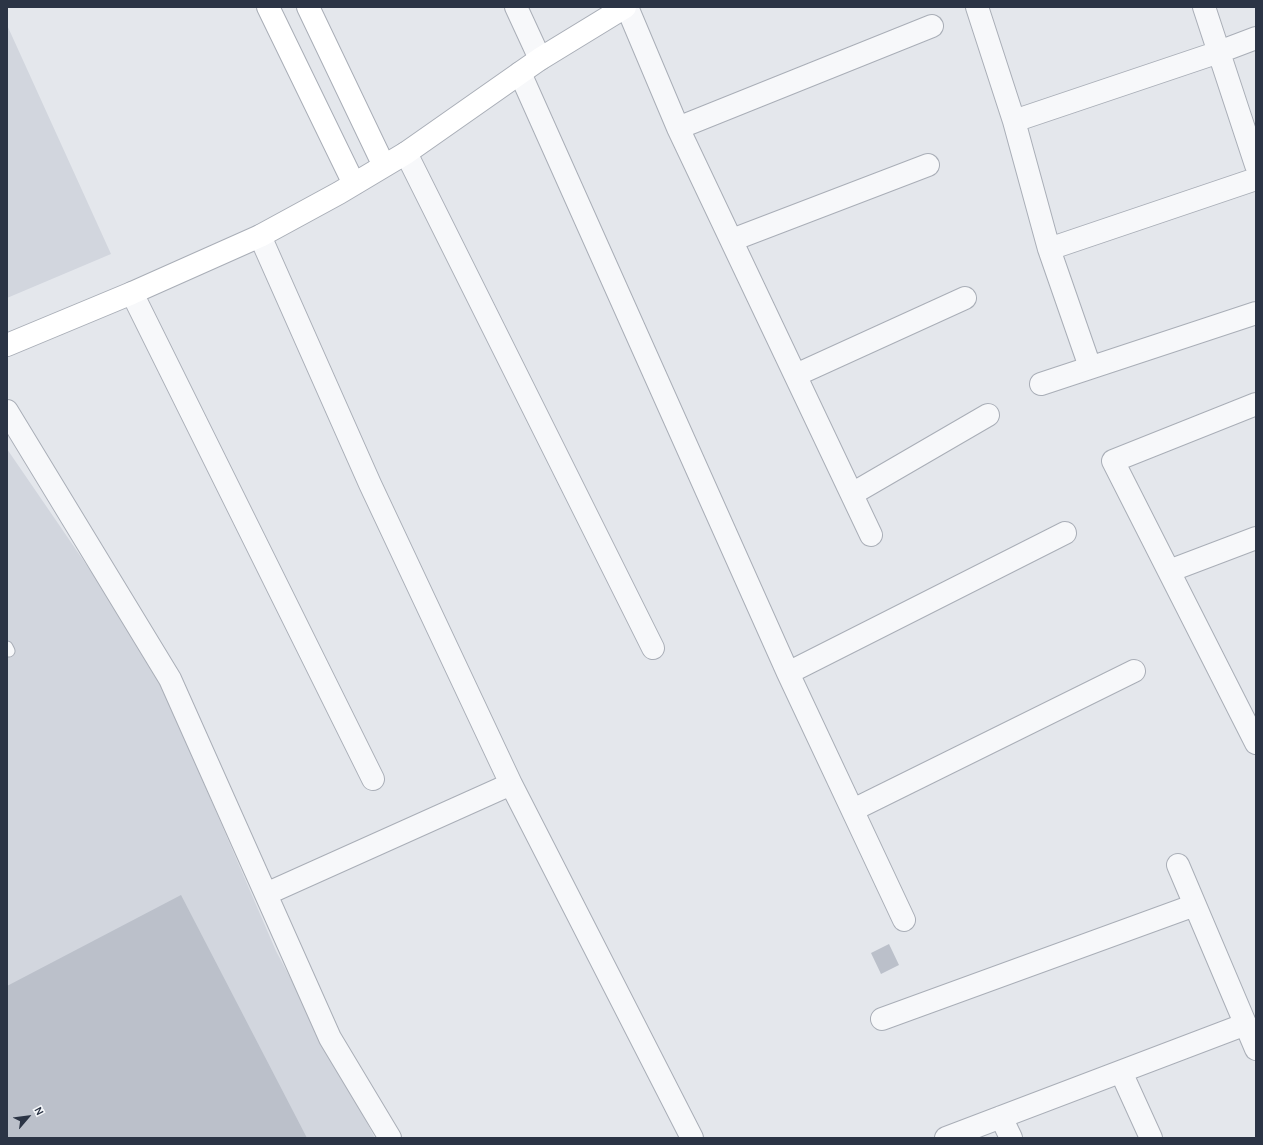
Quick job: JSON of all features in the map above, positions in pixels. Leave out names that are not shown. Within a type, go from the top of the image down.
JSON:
[{"type":"street","points":[[268,7],[354,184]]},
{"type":"street","points":[[308,7],[384,166]]},
{"type":"street","points":[[516,7],[540,58]]},
{"type":"street","points":[[7,345],[132,293],[260,236],[354,184],[406,153],[540,58],[626,7],[678,128],[871,535]]},
{"type":"street","points":[[977,7],[1014,121],[1049,249],[1090,367]]},
{"type":"street","points":[[1204,7],[1256,165]]},
{"type":"street","points":[[678,128],[932,26]]},
{"type":"street","points":[[1014,121],[1219,52],[1256,38]]},
{"type":"street","points":[[520,72],[788,672],[904,920]]},
{"type":"street","points":[[406,153],[653,648]]},
{"type":"street","points":[[732,240],[928,165]]},
{"type":"street","points":[[1049,249],[1256,179]]},
{"type":"street","points":[[260,236],[370,484],[511,784],[692,1138]]},
{"type":"street","points":[[132,293],[373,779]]},
{"type":"street","points":[[796,375],[965,298]]},
{"type":"street","points":[[1041,384],[1256,313]]},
{"type":"street","points":[[1256,404],[1113,461],[1169,572],[1247,706],[1256,744]]},
{"type":"street","points":[[7,411],[170,679],[330,1038],[390,1138]]},
{"type":"street","points":[[852,494],[988,415]]},
{"type":"street","points":[[788,672],[1065,533]]},
{"type":"street","points":[[1169,572],[1256,538]]},
{"type":"street","points":[[853,810],[1134,671]]},
{"type":"street","points":[[266,894],[511,784]]},
{"type":"street","points":[[1178,865],[1256,1049]]},
{"type":"street","points":[[882,1019],[1195,905]]},
{"type":"street","points":[[946,1138],[1246,1024]]},
{"type":"street","points":[[1121,1072],[1151,1138]]},
{"type":"street","points":[[1001,1117],[1011,1138]]},
{"type":"shaded area","points":[[7,25],[111,254],[7,298]]},
{"type":"shaded area","points":[[7,449],[149,656],[276,951],[375,1138],[7,1138]]},
{"type":"building","points":[[181,895],[307,1138],[7,1138],[7,986]]},
{"type":"building","points":[[889,944],[899,965],[881,974],[871,953]]}]
